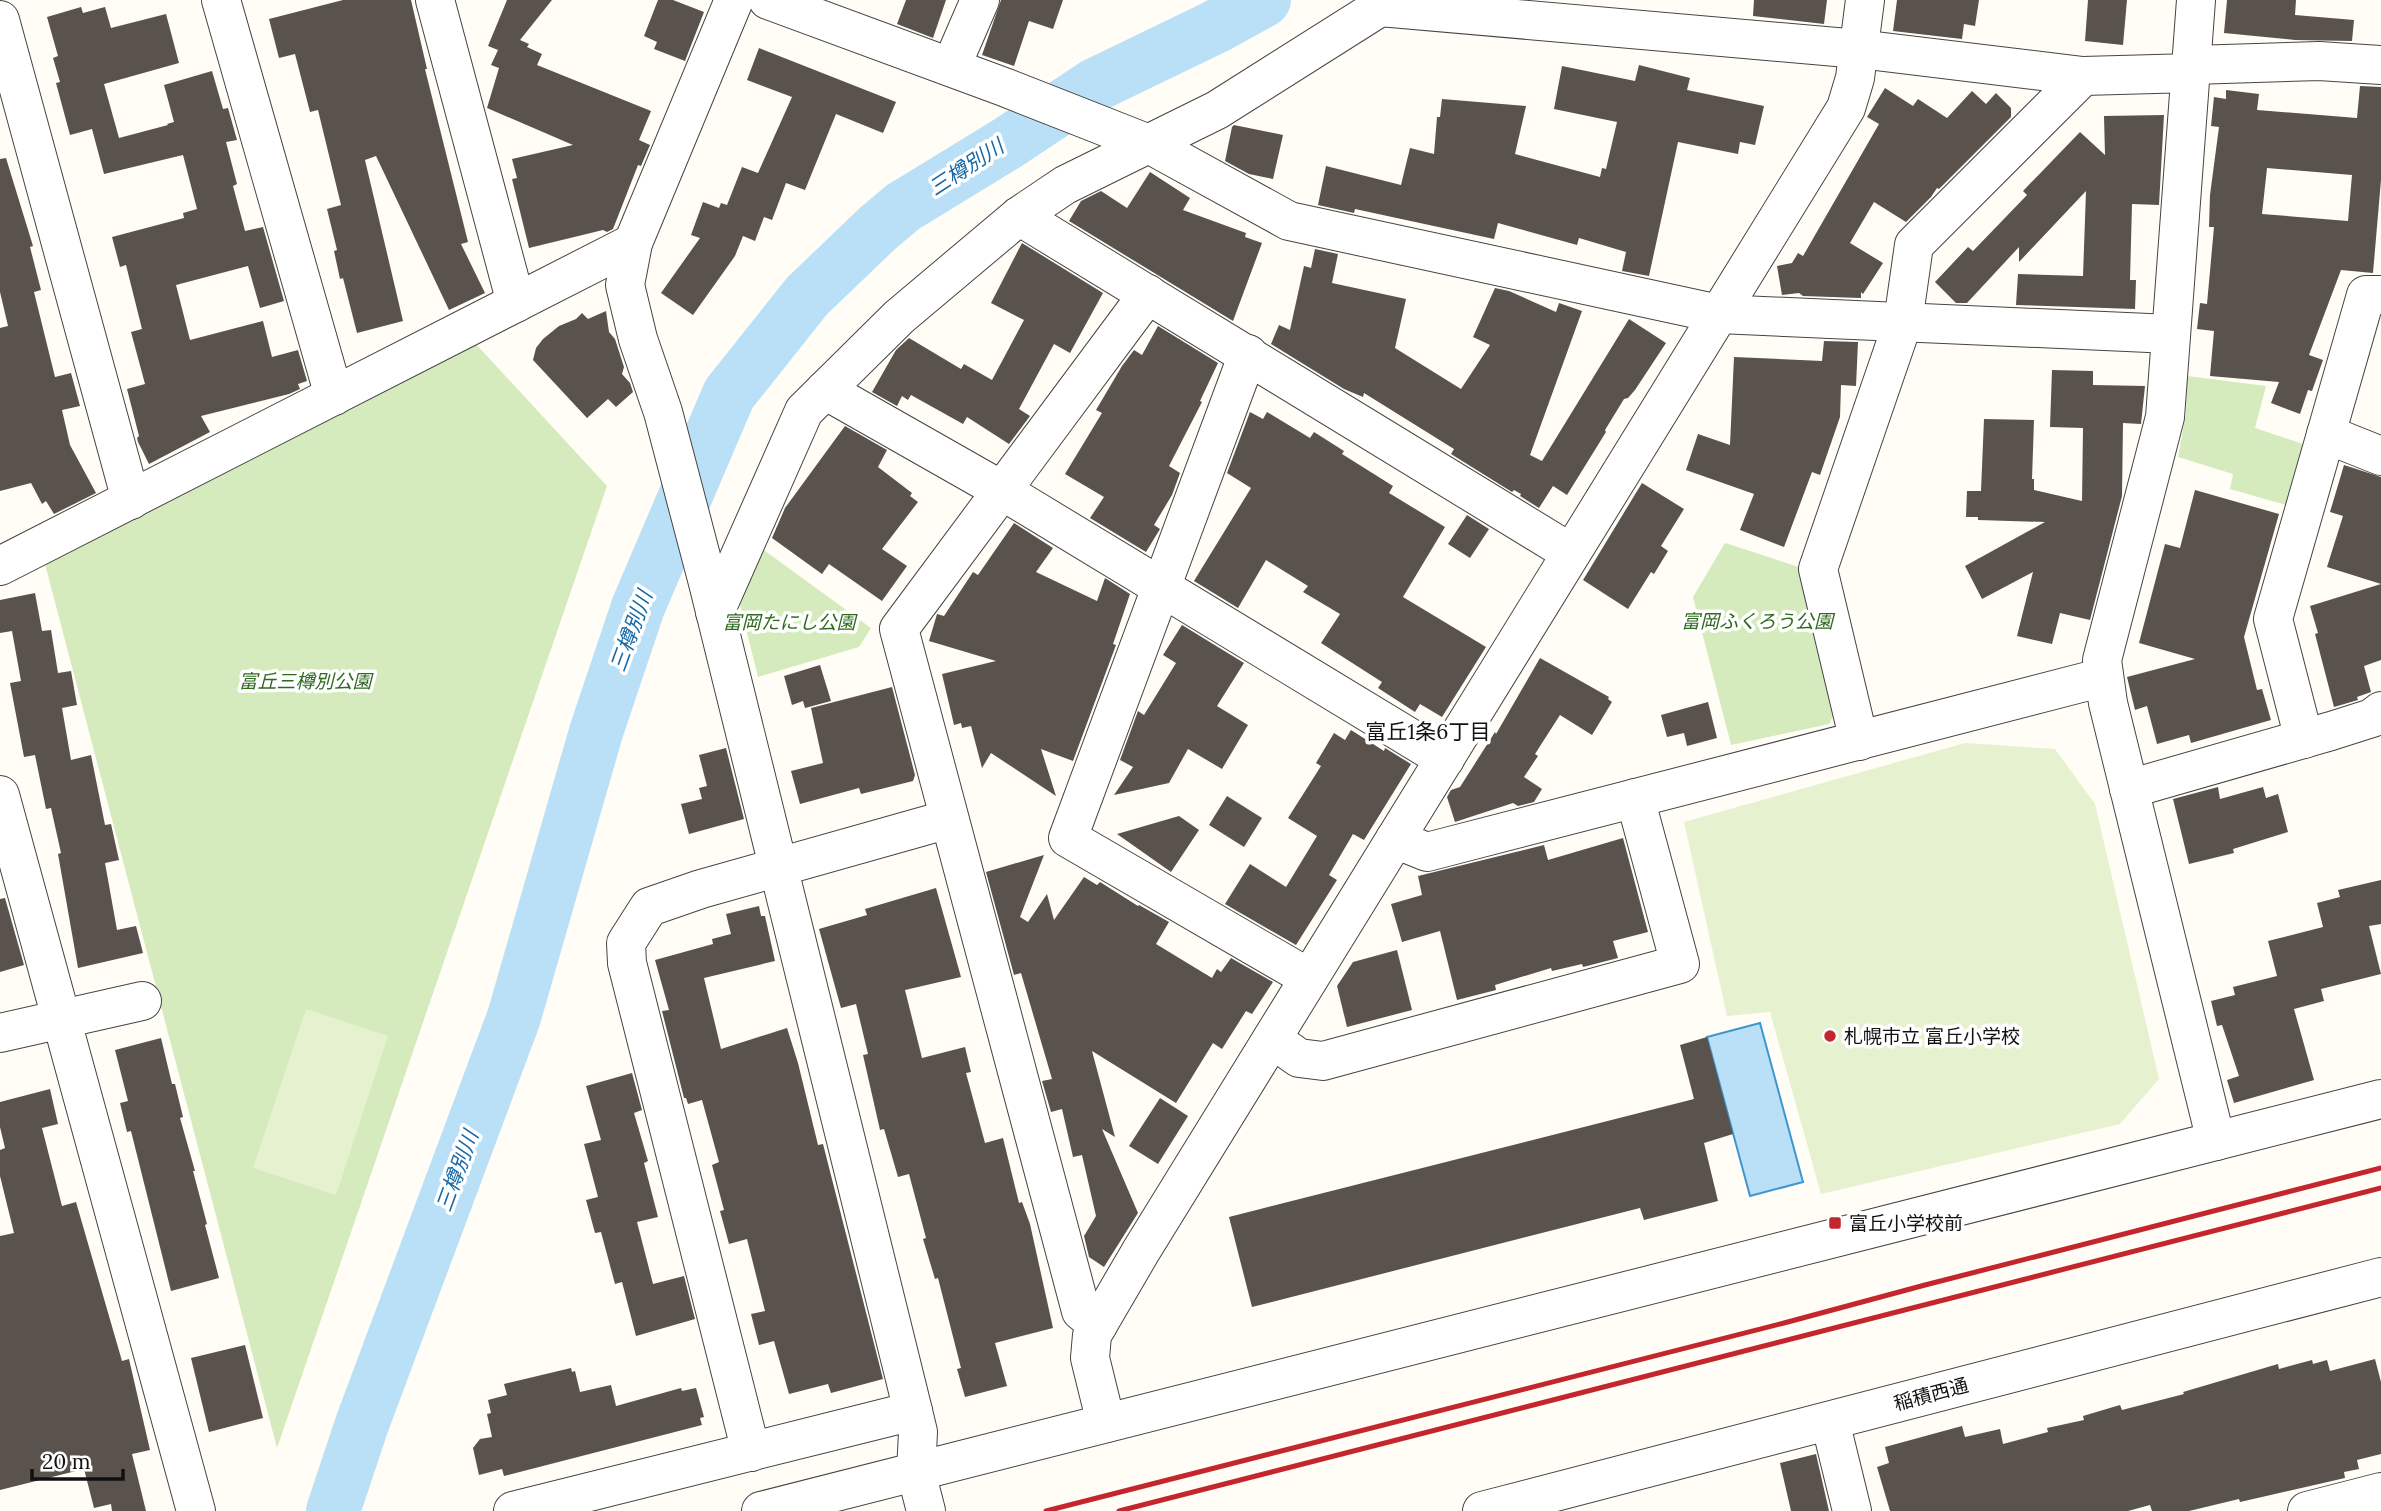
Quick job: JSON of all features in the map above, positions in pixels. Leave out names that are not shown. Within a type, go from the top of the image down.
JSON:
[{"type":"street","points":[[221,0],[334,396]]},
{"type":"street","points":[[435,0],[516,303]]},
{"type":"street","points":[[734,0],[633,243],[625,285],[638,339],[663,412],[711,598],[913,1411],[918,1432],[916,1472],[926,1511]]},
{"type":"street","points":[[768,0],[1149,144],[1289,221],[1719,314],[2171,334]]},
{"type":"street","points":[[951,67],[980,0]]},
{"type":"street","points":[[1106,1423],[1090,1358],[1091,1335],[1846,108],[1855,78],[1866,0]]},
{"type":"street","points":[[2196,0],[2165,417],[2102,660],[2108,703],[2216,1141]]},
{"type":"street","points":[[711,598],[804,411],[899,317],[1019,216],[1065,185],[1217,110],[1380,7],[1859,49],[2082,76],[2319,61],[2381,65]]},
{"type":"street","points":[[0,20],[131,500]]},
{"type":"street","points":[[1859,741],[1818,569],[1903,322],[1914,245],[2082,76]]},
{"type":"street","points":[[1019,216],[1571,553]]},
{"type":"street","points":[[0,566],[633,243]]},
{"type":"street","points":[[1097,1325],[1081,1311],[899,629],[1148,294]]},
{"type":"street","points":[[2304,739],[2273,620],[2366,295],[2381,295]]},
{"type":"street","points":[[1248,354],[1068,838],[1309,978]]},
{"type":"street","points":[[825,390],[1002,490],[1444,759]]},
{"type":"street","points":[[2326,434],[2381,456]]},
{"type":"street","points":[[1395,839],[1427,852],[2104,677]]},
{"type":"street","points":[[2129,789],[2372,718],[2381,711]]},
{"type":"street","points":[[0,795],[196,1511]]},
{"type":"street","points":[[1272,1039],[1299,1058],[1323,1061],[1680,964],[1635,799]]},
{"type":"street","points":[[751,1452],[626,963],[626,943],[649,907],[949,819]]},
{"type":"street","points":[[0,1032],[142,1001]]},
{"type":"street","points":[[761,1511],[2381,1098]]},
{"type":"street","name":"稲積西通","points":[[1482,1511],[2381,1277]]},
{"type":"street","points":[[513,1511],[913,1411]]},
{"type":"street","points":[[1830,1420],[1852,1511]]},
{"type":"street","points":[[2307,1511],[2381,1492]]},
{"type":"green space","name":"富丘三樽別公園","points":[[475,343],[607,486],[277,1448],[45,564]]},
{"type":"green space","points":[[2187,376],[2266,386],[2255,428],[2303,444],[2286,505],[2230,489],[2233,474],[2178,457],[2186,414]]},
{"type":"green space","name":"富岡ふくろう公園","points":[[1725,543],[1802,568],[1835,713],[1829,724],[1731,745],[1693,597]]},
{"type":"green space","name":"富岡たにし公園","points":[[761,548],[871,628],[859,647],[758,677],[739,601]]},
{"type":"green space","points":[[1965,743],[2055,749],[2095,804],[2159,1079],[2120,1124],[1821,1194],[1770,1012],[1727,1016],[1684,822]]},
{"type":"green space","points":[[306,1009],[388,1036],[336,1195],[253,1168]]},
{"type":"water","points":[[1760,1023],[1803,1182],[1750,1196],[1707,1037]]},
{"type":"building","points":[[343,0],[411,0],[425,69],[468,242],[461,244],[485,293],[449,310],[376,156],[365,160],[403,321],[357,333],[334,251],[337,250],[327,209],[341,205],[318,110],[310,112],[295,54],[279,58],[269,19]]},
{"type":"building","points":[[507,0],[552,0],[520,40],[529,44],[527,47],[542,54],[537,65],[651,111],[639,140],[650,145],[641,166],[638,165],[613,229],[607,232],[603,230],[529,248],[512,179],[517,178],[512,159],[573,145],[487,108],[499,68],[491,65],[498,50],[488,46]]},
{"type":"building","points":[[658,0],[673,0],[704,12],[685,61],[654,49],[657,42],[644,36]]},
{"type":"building","points":[[906,0],[946,0],[933,38],[897,24]]},
{"type":"building","points":[[1001,0],[1063,0],[1053,29],[1029,21],[1014,66],[982,55]]},
{"type":"building","points":[[1754,0],[1827,0],[1824,24],[1753,16]]},
{"type":"building","points":[[1897,0],[1979,0],[1975,26],[1964,24],[1962,39],[1893,31]]},
{"type":"building","points":[[2088,0],[2127,0],[2123,45],[2085,41]]},
{"type":"building","points":[[2227,0],[2296,0],[2295,15],[2354,20],[2352,41],[2295,40],[2224,33]]},
{"type":"building","points":[[81,7],[83,13],[105,7],[111,28],[166,14],[179,63],[104,84],[119,138],[174,122],[164,85],[212,71],[223,109],[228,108],[237,140],[226,142],[237,184],[233,186],[245,231],[263,227],[284,301],[260,308],[248,266],[176,285],[190,340],[263,321],[272,357],[298,350],[307,381],[298,384],[300,389],[289,394],[201,416],[210,432],[149,464],[138,442],[139,436],[127,389],[145,384],[131,332],[142,329],[126,265],[120,267],[112,237],[184,218],[183,213],[197,209],[183,155],[104,174],[92,129],[70,135],[56,83],[60,82],[53,58],[58,56],[47,17]]},
{"type":"building","points":[[759,48],[896,102],[883,133],[836,114],[805,190],[786,183],[772,220],[764,217],[755,241],[743,236],[735,256],[693,315],[661,293],[700,238],[691,235],[703,202],[719,208],[721,203],[727,205],[742,167],[758,173],[792,97],[747,80]]},
{"type":"building","points":[[1639,65],[1690,78],[1687,90],[1764,106],[1755,145],[1740,142],[1738,154],[1678,142],[1649,276],[1622,271],[1626,252],[1579,238],[1577,245],[1498,223],[1494,239],[1355,209],[1354,213],[1318,205],[1326,166],[1401,185],[1410,148],[1434,154],[1437,117],[1440,117],[1442,99],[1526,106],[1515,154],[1600,177],[1602,168],[1606,169],[1617,122],[1554,109],[1562,66],[1635,81]]},
{"type":"building","points":[[2360,86],[2381,87],[2381,180],[2373,273],[2341,270],[2309,355],[2323,360],[2300,414],[2271,403],[2279,382],[2210,376],[2214,331],[2197,329],[2200,303],[2207,304],[2214,227],[2209,227],[2210,195],[2219,127],[2211,126],[2214,97],[2226,99],[2226,90],[2259,94],[2257,110],[2357,118]],"holes":[[[2267,168],[2352,175],[2348,221],[2262,214]]]},
{"type":"building","points":[[1885,88],[1913,106],[1918,99],[1947,118],[1972,91],[1986,104],[1996,93],[2011,108],[2011,117],[1939,189],[1937,188],[1906,222],[1874,202],[1850,243],[1883,263],[1863,294],[1861,292],[1861,298],[1803,296],[1799,293],[1782,295],[1777,266],[1792,263],[1798,253],[1803,256],[1879,124],[1867,117]]},
{"type":"building","points":[[2164,115],[2159,205],[2132,204],[2130,280],[2136,280],[2135,309],[2016,305],[2018,274],[2083,276],[2086,191],[2019,262],[2019,247],[1967,303],[1956,303],[1935,282],[1968,247],[1973,251],[2027,195],[2023,191],[2080,132],[2105,155],[2104,116]]},
{"type":"building","points":[[1234,125],[1283,135],[1273,179],[1249,174],[1225,161]]},
{"type":"building","points":[[6,158],[33,246],[30,247],[41,290],[34,292],[55,377],[71,373],[80,406],[62,410],[70,445],[96,493],[54,514],[46,501],[42,504],[31,483],[0,491],[0,328],[8,326],[0,292],[0,159]]},
{"type":"building","points":[[1150,172],[1190,198],[1183,210],[1246,233],[1245,237],[1262,243],[1233,321],[1069,221],[1081,201],[1101,191],[1127,208]]},
{"type":"building","points":[[1022,243],[1103,293],[1070,353],[1054,344],[1019,409],[1030,416],[1009,444],[967,417],[963,424],[911,395],[908,400],[902,396],[897,406],[872,392],[896,350],[909,338],[961,369],[964,364],[992,380],[1024,320],[991,303]]},
{"type":"building","points":[[1315,249],[1338,254],[1332,283],[1406,299],[1395,348],[1461,389],[1490,345],[1473,337],[1495,288],[1509,291],[1556,312],[1559,303],[1582,311],[1530,455],[1542,461],[1629,319],[1666,343],[1635,390],[1624,399],[1567,495],[1553,486],[1539,508],[1520,496],[1521,494],[1514,490],[1512,492],[1451,454],[1454,449],[1364,393],[1363,397],[1344,389],[1271,344],[1279,325],[1290,330],[1304,266],[1311,268]]},
{"type":"building","points":[[606,311],[609,332],[615,339],[624,367],[622,374],[630,383],[633,392],[616,407],[608,399],[587,418],[533,360],[536,348],[559,326],[576,319],[582,313],[588,319]]},
{"type":"building","points":[[1158,326],[1218,363],[1200,401],[1202,402],[1169,466],[1180,473],[1172,495],[1154,525],[1160,529],[1146,552],[1090,518],[1104,497],[1065,474],[1102,413],[1096,410],[1122,366],[1134,350],[1142,355]]},
{"type":"building","points":[[1824,341],[1858,342],[1856,386],[1841,385],[1840,417],[1820,475],[1812,472],[1784,547],[1740,530],[1754,494],[1686,470],[1698,434],[1730,445],[1734,357],[1822,361]]},
{"type":"building","points":[[2052,370],[2093,371],[2093,385],[2145,386],[2141,424],[2123,423],[2122,496],[2090,620],[2060,613],[2052,644],[2017,636],[2033,572],[1982,599],[1965,566],[2045,522],[1978,520],[1978,517],[1966,517],[1967,491],[1981,491],[1984,419],[2034,420],[2034,490],[2082,501],[2083,428],[2050,427]]},
{"type":"building","points":[[1250,412],[1263,419],[1267,412],[1310,438],[1314,432],[1344,451],[1342,454],[1393,486],[1389,493],[1445,527],[1403,597],[1486,647],[1442,717],[1420,704],[1415,712],[1378,688],[1382,682],[1321,643],[1340,614],[1303,592],[1308,586],[1266,560],[1238,608],[1194,581],[1251,488],[1227,473]]},
{"type":"building","points":[[845,426],[887,450],[878,467],[912,493],[910,496],[918,502],[882,549],[907,566],[882,601],[829,564],[822,574],[772,538],[785,508]]},
{"type":"building","points":[[2344,465],[2381,477],[2381,584],[2327,567],[2343,516],[2330,512]]},
{"type":"building","points":[[1642,483],[1684,509],[1661,546],[1668,551],[1628,609],[1583,580]]},
{"type":"building","points":[[2195,490],[2279,514],[2244,637],[2257,690],[2262,689],[2271,720],[2191,743],[2189,735],[2157,744],[2147,706],[2135,710],[2127,677],[2195,659],[2139,643],[2165,544],[2180,548]]},
{"type":"building","points":[[1467,515],[1489,529],[1470,558],[1448,544]]},
{"type":"building","points":[[1014,523],[1053,548],[1036,572],[1097,601],[1105,578],[1130,594],[1113,644],[1116,645],[1073,761],[1041,749],[1056,796],[991,753],[982,768],[971,726],[962,728],[961,723],[954,725],[942,674],[996,661],[929,641],[937,614],[944,616],[973,572],[978,575]]},
{"type":"building","points":[[2381,584],[2381,660],[2364,666],[2371,692],[2357,697],[2358,700],[2334,707],[2310,606]]},
{"type":"building","points":[[35,593],[42,631],[51,630],[58,673],[71,671],[77,705],[62,708],[71,760],[91,755],[105,825],[111,824],[119,860],[105,863],[117,930],[136,926],[143,953],[78,968],[58,854],[61,853],[51,808],[46,809],[35,755],[24,757],[10,683],[21,681],[12,631],[0,633],[0,600]]},
{"type":"building","points":[[1182,625],[1244,663],[1217,706],[1248,725],[1222,769],[1188,749],[1169,783],[1114,795],[1133,767],[1120,760],[1138,711],[1144,715],[1176,663],[1163,655]]},
{"type":"building","points":[[1540,658],[1609,697],[1612,702],[1592,735],[1560,715],[1524,777],[1542,789],[1534,802],[1518,806],[1513,803],[1455,822],[1447,797],[1451,790],[1460,787],[1495,732],[1496,734]]},
{"type":"building","points":[[820,665],[831,701],[805,708],[803,701],[792,705],[784,676]]},
{"type":"building","points":[[892,687],[915,775],[913,781],[861,794],[859,788],[800,804],[791,771],[823,763],[811,708]]},
{"type":"building","points":[[1708,702],[1717,738],[1687,746],[1684,733],[1667,737],[1661,715]]},
{"type":"building","points":[[1351,730],[1411,764],[1364,840],[1353,834],[1329,875],[1337,880],[1296,945],[1225,904],[1250,864],[1286,887],[1317,836],[1288,818],[1321,766],[1316,763],[1334,733],[1345,740]]},
{"type":"building","points":[[726,748],[744,819],[689,834],[681,804],[702,799],[699,788],[707,786],[699,755]]},
{"type":"building","points":[[2218,787],[2220,799],[2263,787],[2266,798],[2278,794],[2288,832],[2233,849],[2234,853],[2189,864],[2173,799]]},
{"type":"building","points":[[1227,796],[1262,818],[1244,847],[1209,825]]},
{"type":"building","points":[[1179,816],[1199,830],[1171,872],[1117,834]]},
{"type":"building","points":[[1623,838],[1648,932],[1613,941],[1618,958],[1583,967],[1582,964],[1552,971],[1551,968],[1495,985],[1496,990],[1457,1000],[1440,931],[1402,942],[1391,904],[1422,895],[1418,876],[1544,845],[1548,860]]},
{"type":"building","points":[[1044,855],[1020,917],[1028,922],[1047,894],[1054,920],[1084,877],[1097,885],[1100,882],[1169,922],[1156,944],[1212,978],[1217,969],[1221,972],[1231,958],[1273,982],[1252,1014],[1246,1011],[1222,1049],[1213,1043],[1176,1103],[1092,1051],[1115,1137],[1102,1129],[1138,1213],[1104,1267],[1089,1257],[1084,1236],[1096,1216],[1082,1155],[1073,1157],[1062,1109],[1051,1112],[1042,1081],[1052,1079],[1021,973],[1014,975],[986,872]]},
{"type":"building","points":[[2381,880],[2381,924],[2369,926],[2381,974],[2321,989],[2324,1001],[2294,1009],[2314,1080],[2234,1103],[2227,1080],[2239,1076],[2222,1025],[2217,1026],[2211,1001],[2235,995],[2233,987],[2277,976],[2268,941],[2323,927],[2317,903],[2340,897],[2338,890]]},
{"type":"building","points":[[936,888],[961,977],[905,990],[922,1058],[965,1047],[971,1072],[966,1073],[985,1143],[1003,1138],[1019,1203],[1022,1202],[1030,1224],[1053,1328],[995,1343],[1007,1386],[965,1397],[957,1369],[961,1368],[938,1278],[935,1279],[923,1239],[926,1238],[909,1174],[898,1177],[884,1129],[880,1130],[863,1055],[868,1054],[856,1004],[841,1008],[819,929],[867,915],[865,909]]},
{"type":"building","points":[[5,898],[24,965],[0,972],[0,899]]},
{"type":"building","points":[[759,906],[761,916],[765,916],[775,961],[704,978],[721,1049],[787,1028],[818,1145],[823,1144],[883,1379],[831,1393],[828,1384],[789,1394],[774,1341],[759,1345],[751,1314],[765,1311],[747,1239],[729,1244],[720,1211],[724,1210],[712,1165],[719,1162],[702,1100],[688,1104],[684,1098],[662,1011],[669,1010],[655,960],[713,944],[712,939],[731,934],[726,914]]},
{"type":"building","points":[[1397,950],[1412,1010],[1347,1027],[1337,986],[1353,962]]},
{"type":"building","points":[[1707,1037],[1733,1134],[1704,1143],[1718,1201],[1644,1220],[1640,1208],[1252,1307],[1229,1217],[1694,1099],[1680,1045]]},
{"type":"building","points":[[161,1038],[183,1117],[180,1118],[219,1278],[171,1291],[131,1131],[127,1132],[120,1103],[128,1101],[115,1050]]},
{"type":"building","points":[[632,1073],[642,1110],[634,1113],[648,1161],[644,1163],[658,1217],[637,1222],[653,1284],[684,1276],[695,1319],[636,1336],[622,1282],[615,1284],[601,1232],[595,1233],[586,1200],[598,1197],[584,1144],[601,1140],[586,1086]]},
{"type":"building","points":[[50,1089],[58,1124],[42,1128],[62,1206],[76,1202],[122,1361],[129,1359],[150,1450],[132,1454],[146,1511],[112,1511],[111,1504],[94,1508],[84,1469],[0,1490],[0,1236],[14,1233],[0,1176],[0,1150],[5,1148],[0,1127],[0,1102]]},
{"type":"building","points":[[1160,1098],[1188,1116],[1158,1164],[1129,1146]]},
{"type":"building","points":[[245,1345],[263,1418],[209,1432],[191,1358]]},
{"type":"building","points":[[2375,1359],[2381,1382],[2381,1454],[2357,1460],[2359,1469],[2344,1472],[2345,1478],[2240,1502],[2239,1499],[2189,1511],[2152,1511],[2150,1505],[2128,1511],[1890,1511],[1877,1467],[1889,1463],[1885,1447],[1962,1426],[1965,1437],[2000,1429],[2003,1444],[2048,1432],[2047,1428],[2084,1420],[2083,1416],[2120,1405],[2122,1410],[2184,1394],[2183,1392],[2278,1364],[2279,1369],[2312,1360],[2313,1364],[2327,1360],[2330,1371]]},
{"type":"building","points":[[571,1368],[572,1372],[575,1371],[580,1392],[611,1385],[616,1406],[681,1388],[682,1391],[696,1388],[704,1417],[700,1418],[702,1425],[504,1476],[502,1469],[479,1475],[473,1448],[480,1439],[492,1437],[487,1414],[491,1413],[488,1400],[507,1395],[504,1384]]},
{"type":"building","points":[[1816,1454],[1829,1511],[1791,1511],[1780,1463]]},
{"type":"waterway","name":"三樽別川","points":[[333,1511],[362,1424],[514,1017],[596,732],[638,607],[729,394],[807,296],[903,207],[1095,85],[1215,27],[1264,0]]},
{"type":"railway","points":[[1046,1511],[2381,1168]]},
{"type":"railway","points":[[1119,1511],[2381,1188]]},
{"type":"place","name":"札幌市立 富丘小学校","points":[[1830,1036]]},
{"type":"place","name":"富丘小学校前","points":[[1835,1223]]},
{"type":"district","name":"富丘1条6丁目","points":[[1428,731]]}]
